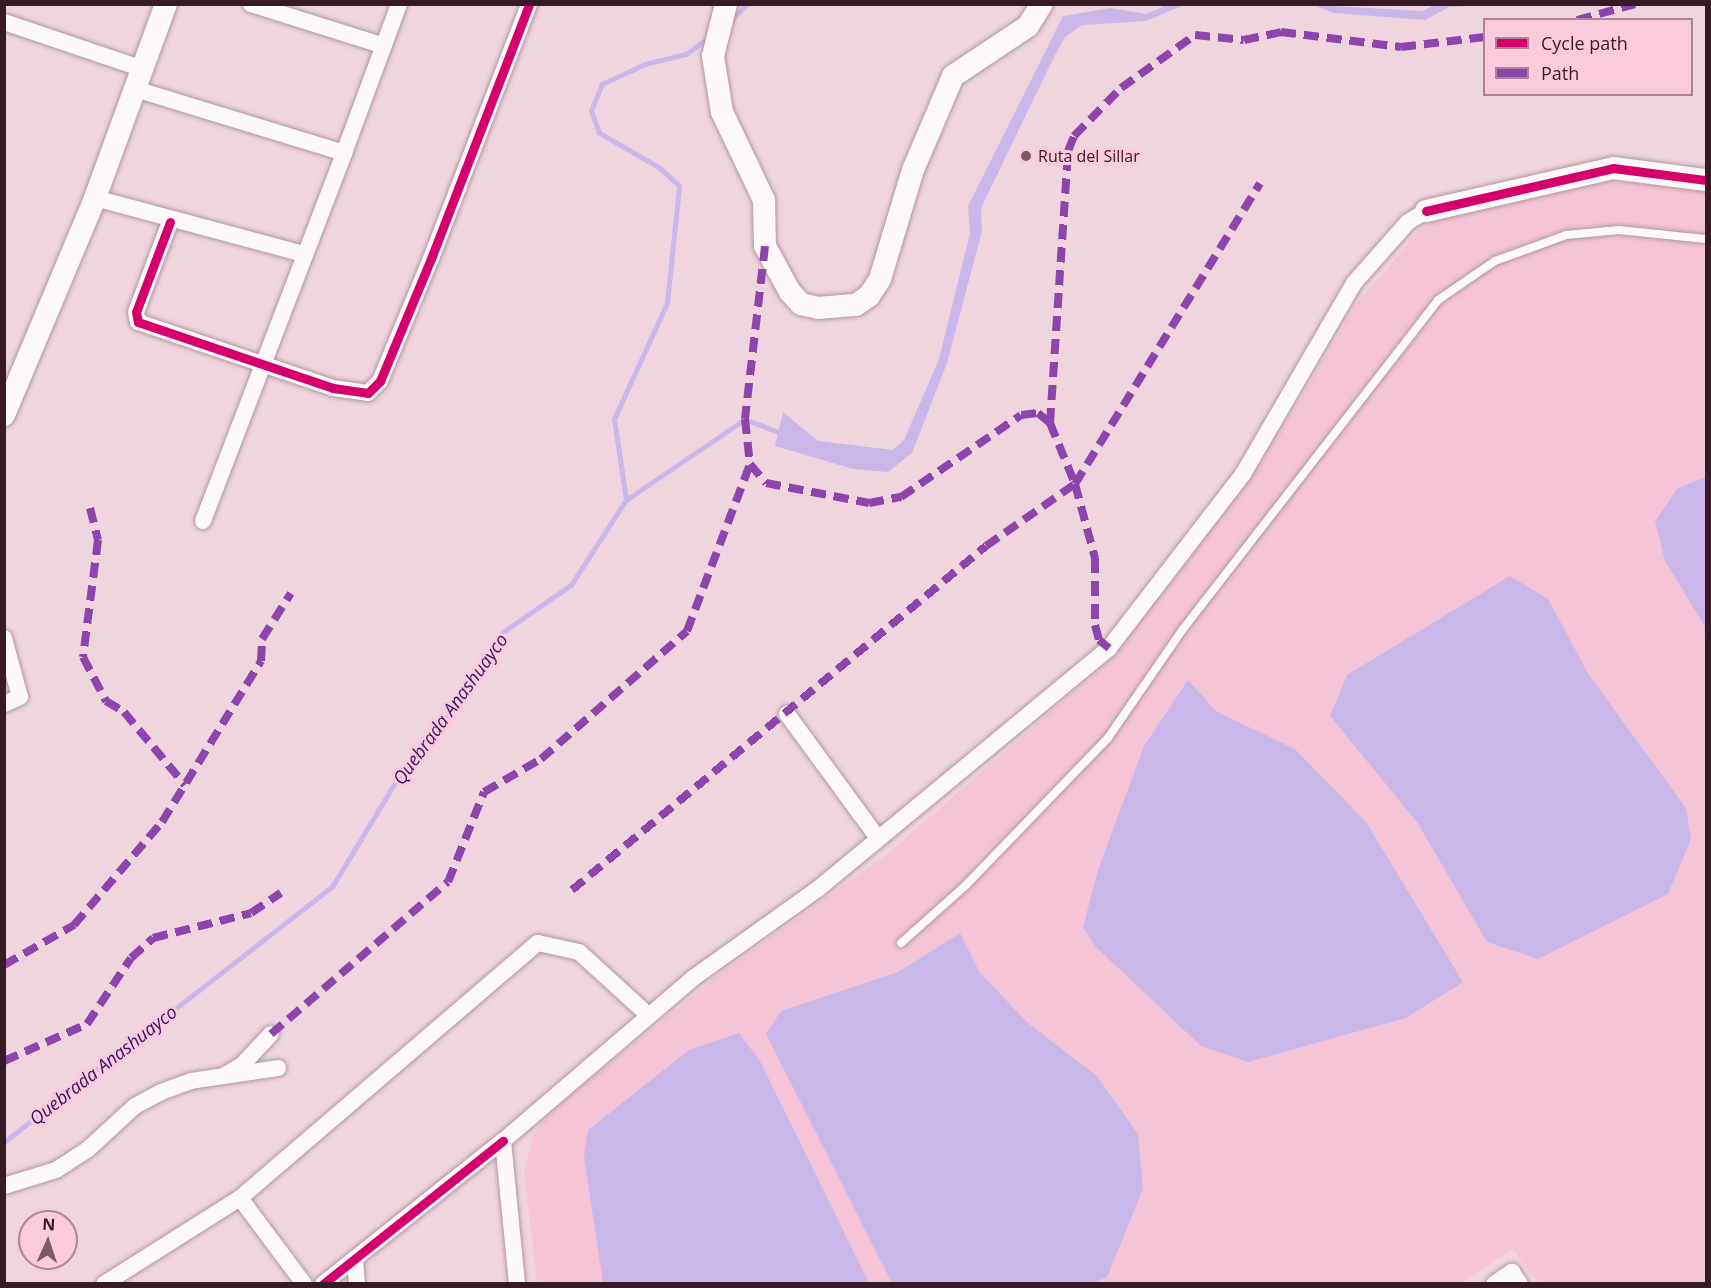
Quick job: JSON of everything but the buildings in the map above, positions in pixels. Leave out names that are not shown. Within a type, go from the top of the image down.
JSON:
[{"type":"street","points":[[4,415],[95,198],[166,4]]},
{"type":"street","points":[[251,4],[384,46]]},
{"type":"street","points":[[204,521],[261,360],[344,153],[399,4]]},
{"type":"street","points":[[170,222],[136,312],[138,322],[261,360],[354,394],[368,393],[380,381],[529,4]]},
{"type":"street","points":[[726,4],[713,56],[713,80],[722,112],[764,200],[765,246],[801,304],[856,305],[869,296],[880,279],[913,170],[953,76],[1028,26],[1042,4]]},
{"type":"street","points":[[4,22],[139,79],[344,153]]},
{"type":"street","points":[[323,1284],[355,1261],[503,1141],[648,1015],[819,888],[877,837],[1109,648],[1243,474],[1354,283],[1408,222],[1426,211],[1613,168],[1707,180]]},
{"type":"street","points":[[95,198],[170,222],[304,254]]},
{"type":"street","points":[[4,639],[20,697],[4,704]]},
{"type":"street","points":[[787,714],[877,837]]},
{"type":"street","points":[[104,1284],[240,1198],[538,943],[579,952],[648,1015]]},
{"type":"street","points":[[222,1077],[242,1065],[271,1034]]},
{"type":"street","points":[[4,1186],[56,1170],[87,1150],[135,1106],[161,1092],[222,1077],[278,1068]]},
{"type":"street","points":[[503,1141],[517,1284]]},
{"type":"street","points":[[240,1198],[304,1284]]},
{"type":"street","points":[[355,1261],[357,1284]]},
{"type":"street","points":[[1494,1284],[1512,1272],[1520,1284]]},
{"type":"lane","points":[[901,943],[966,885],[1108,738],[1184,629],[1438,300],[1495,261],[1566,235],[1619,230],[1707,239]]},
{"type":"shaded area","points":[[1169,4],[1184,5],[1146,21],[1082,25],[1065,37],[981,208],[982,231],[947,363],[912,453],[888,472],[853,469],[775,446],[783,412],[818,441],[893,450],[904,440],[939,359],[970,233],[968,206],[1063,16],[1110,8],[1146,14]]},
{"type":"shaded area","points":[[1313,5],[1423,11],[1434,5],[1488,5],[1449,7],[1425,20],[1333,13]]},
{"type":"shaded area","points":[[1593,178],[1706,191],[1706,1283],[1538,1283],[1513,1249],[1460,1284],[537,1283],[524,1171],[533,1135],[550,1112],[721,973],[887,854],[1116,655],[1297,405],[1354,307],[1419,231],[1452,209]]},
{"type":"shaded area","points":[[1706,477],[1706,648],[1704,625],[1665,561],[1655,521],[1678,488]]},
{"type":"shaded area","points":[[1510,576],[1548,599],[1589,675],[1686,808],[1691,839],[1668,894],[1538,959],[1487,942],[1417,822],[1330,716],[1347,675]]},
{"type":"shaded area","points":[[1188,680],[1217,712],[1295,749],[1366,822],[1463,982],[1406,1018],[1248,1062],[1201,1046],[1096,947],[1083,927],[1098,870],[1144,746]]},
{"type":"shaded area","points":[[960,933],[980,973],[1028,1023],[1097,1076],[1138,1134],[1143,1189],[1107,1277],[1093,1283],[892,1283],[766,1034],[781,1011],[898,972]]},
{"type":"shaded area","points":[[739,1033],[760,1061],[869,1283],[603,1283],[584,1156],[588,1130],[689,1050]]},
{"type":"waterway","points":[[730,21],[747,4]]},
{"type":"waterway","points":[[626,500],[614,419],[667,303],[679,186],[661,169],[599,133],[591,111],[602,84],[645,64],[686,54],[709,37]]},
{"type":"waterway","name":"Quebrada Anashuayco","points":[[4,1142],[332,887],[409,760],[455,709],[503,632],[571,585],[626,500],[745,419],[783,434]]},
{"type":"marked path","points":[[1584,18],[1635,4]]},
{"type":"marked path","points":[[1050,423],[1068,151],[1074,136],[1121,88],[1195,35],[1244,40],[1281,32],[1401,47],[1483,37]]},
{"type":"marked path","points":[[572,890],[986,546],[1075,484],[1260,183]]},
{"type":"marked path","points":[[765,246],[745,419],[750,464],[766,483],[869,503],[901,497],[1021,415],[1038,413],[1050,423],[1075,484],[1095,558],[1095,625],[1099,640],[1109,648]]},
{"type":"marked path","points":[[271,1034],[448,882],[484,792],[541,759],[687,631],[750,464]]},
{"type":"marked path","points":[[90,508],[98,540],[83,657],[106,701],[124,712],[185,785]]},
{"type":"marked path","points":[[4,965],[74,925],[162,822],[261,661],[262,639],[291,593]]},
{"type":"marked path","points":[[4,1061],[87,1024],[131,958],[153,938],[251,913],[281,893]]},
{"type":"cycle path","points":[[170,222],[136,312],[138,322],[333,388],[368,393],[380,381],[432,256],[529,4]]},
{"type":"cycle path","points":[[1426,211],[1613,168],[1706,180]]},
{"type":"cycle path","points":[[323,1284],[503,1141]]},
{"type":"place","name":"Ruta del Sillar","points":[[1026,156]]}]
